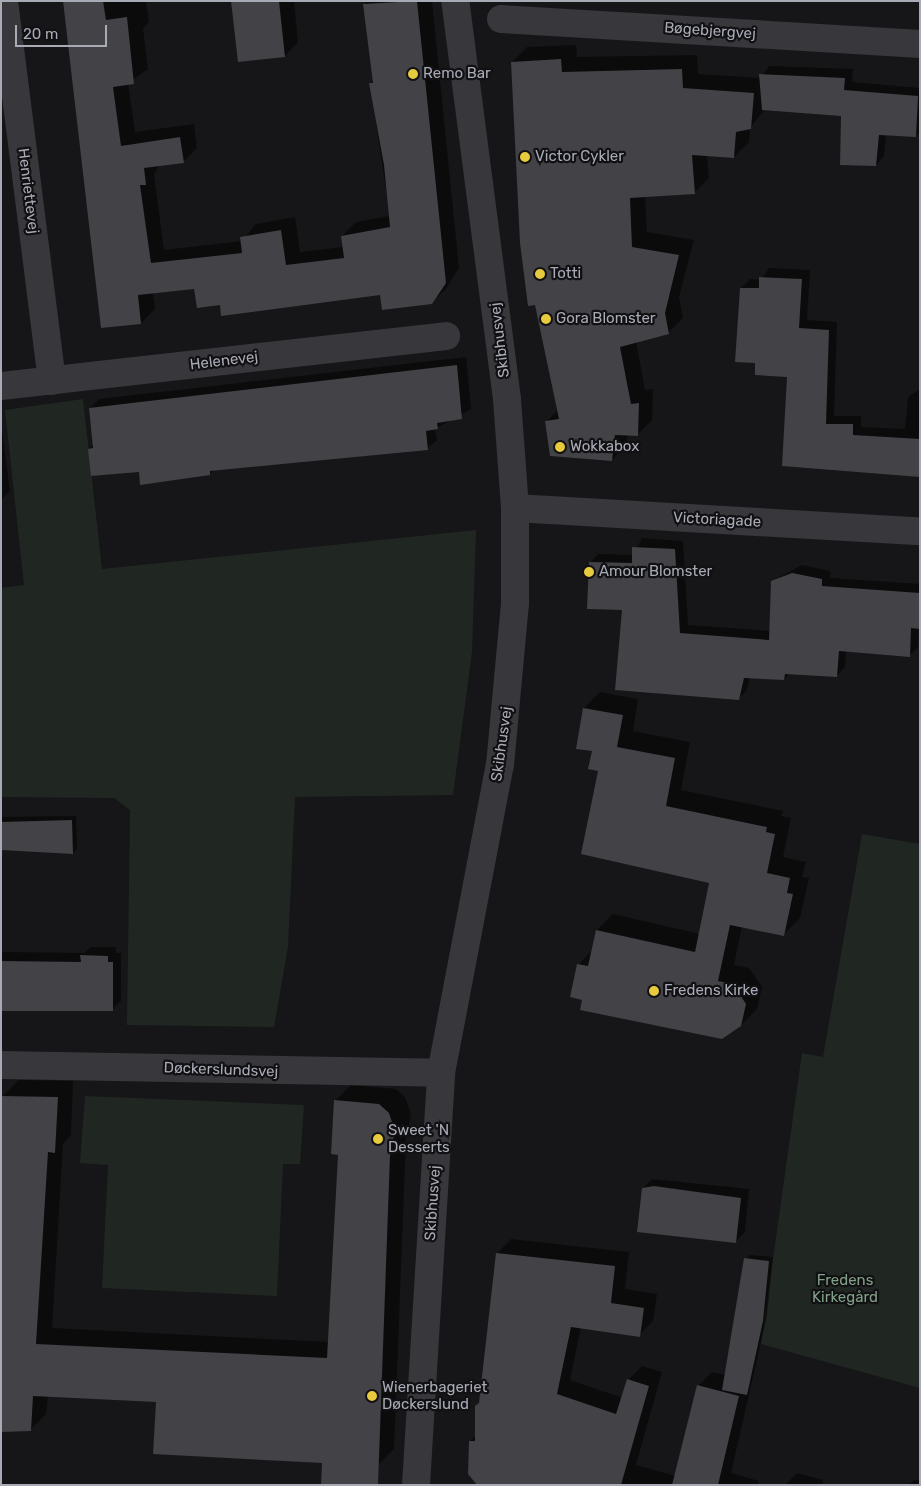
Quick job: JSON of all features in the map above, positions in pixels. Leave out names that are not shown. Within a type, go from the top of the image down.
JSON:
[{"type":"street","name":"Henriettevej","points":[[4,1],[52,381]]},
{"type":"street","name":"Skibhusvej","points":[[416,1485],[442,1073],[500,766],[515,603],[515,508],[491,260],[455,1]]},
{"type":"street","name":"Bøgebjergvej","points":[[501,18],[920,44]]},
{"type":"street","name":"Helenevej","points":[[1,386],[446,336]]},
{"type":"street","name":"Victoriagade","points":[[515,508],[920,532]]},
{"type":"street","name":"Døckerslundsvej","points":[[1,1065],[442,1073]]},
{"type":"green space","points":[[83,399],[102,569],[476,530],[472,652],[453,795],[295,797],[288,947],[274,1027],[127,1025],[130,810],[114,798],[1,797],[1,588],[24,585],[5,410]]},
{"type":"green space","name":"Fredens Kirkegård","points":[[862,834],[920,844],[920,1388],[761,1344],[802,1053],[823,1057]]},
{"type":"green space","points":[[85,1096],[304,1105],[300,1164],[283,1164],[277,1296],[102,1288],[108,1165],[80,1163]]},
{"type":"building","points":[[63,1],[103,1],[106,20],[127,17],[134,84],[113,87],[121,146],[180,137],[184,163],[144,168],[146,185],[140,185],[151,263],[242,253],[240,237],[281,230],[286,265],[344,258],[341,236],[390,227],[384,165],[369,83],[373,83],[363,4],[417,1],[446,283],[432,304],[382,310],[380,295],[221,316],[220,305],[197,308],[194,289],[138,295],[141,324],[101,328]]},
{"type":"building","points":[[231,1],[279,1],[285,57],[238,62]]},
{"type":"building","points":[[561,59],[562,72],[682,69],[683,88],[754,93],[751,129],[736,132],[734,158],[692,155],[695,194],[630,198],[632,247],[679,255],[665,313],[669,334],[620,347],[631,404],[639,403],[638,436],[615,435],[612,461],[550,456],[545,421],[559,419],[535,305],[528,306],[520,243],[511,62]]},
{"type":"building","points":[[759,74],[845,78],[844,90],[918,96],[916,137],[879,135],[876,166],[840,165],[841,116],[762,110]]},
{"type":"building","points":[[759,277],[802,279],[799,328],[829,330],[826,424],[853,424],[853,435],[920,439],[920,477],[782,466],[787,377],[755,375],[755,363],[735,362],[740,288],[759,288]]},
{"type":"building","points":[[457,365],[462,419],[437,423],[438,429],[426,431],[428,450],[210,471],[210,475],[140,485],[139,472],[91,476],[88,449],[93,448],[89,408]]},
{"type":"building","points":[[632,547],[675,549],[680,633],[769,640],[771,581],[792,573],[822,579],[822,586],[920,593],[920,629],[911,628],[910,657],[839,651],[837,677],[785,674],[784,680],[744,678],[739,700],[615,690],[622,610],[587,609],[589,562],[632,563]]},
{"type":"building","points":[[583,708],[623,715],[617,747],[675,758],[666,806],[767,827],[766,832],[775,834],[767,873],[790,878],[787,893],[793,894],[784,936],[730,925],[718,981],[733,984],[746,1004],[741,1026],[722,1039],[580,1010],[582,1000],[570,997],[577,964],[588,966],[596,930],[695,952],[709,883],[581,854],[598,771],[588,769],[592,751],[576,749]]},
{"type":"building","points":[[72,820],[73,854],[1,850],[1,822]]},
{"type":"building","points":[[80,955],[108,956],[108,962],[113,962],[113,1011],[1,1011],[1,961],[81,962]]},
{"type":"building","points":[[1,1096],[58,1097],[55,1153],[48,1152],[36,1344],[327,1358],[338,1155],[331,1154],[334,1100],[379,1104],[389,1113],[395,1131],[390,1156],[378,1485],[321,1485],[322,1463],[153,1454],[156,1402],[33,1396],[31,1431],[1,1432]]},
{"type":"building","points":[[654,1186],[741,1198],[736,1243],[637,1232],[642,1188]]},
{"type":"building","points":[[496,1253],[615,1266],[611,1303],[644,1308],[640,1337],[571,1327],[557,1394],[616,1414],[627,1379],[649,1386],[621,1485],[477,1485],[468,1474],[469,1441],[475,1441],[475,1406],[479,1403]]},
{"type":"building","points":[[744,1258],[769,1261],[763,1321],[747,1395],[722,1390]]},
{"type":"building","points":[[697,1385],[739,1396],[718,1485],[672,1485]]},
{"type":"place","name":"Remo Bar","points":[[413,74]]},
{"type":"place","name":"Victor Cykler","points":[[525,157]]},
{"type":"place","name":"Totti","points":[[540,274]]},
{"type":"place","name":"Gora Blomster","points":[[546,319]]},
{"type":"place","name":"Wokkabox","points":[[560,447]]},
{"type":"place","name":"Amour Blomster","points":[[589,572]]},
{"type":"place","name":"Fredens Kirke","points":[[654,991]]},
{"type":"place","name":"Sweet 'N Desserts","points":[[378,1139]]},
{"type":"place","name":"Wienerbageriet Døckerslund","points":[[372,1396]]}]
